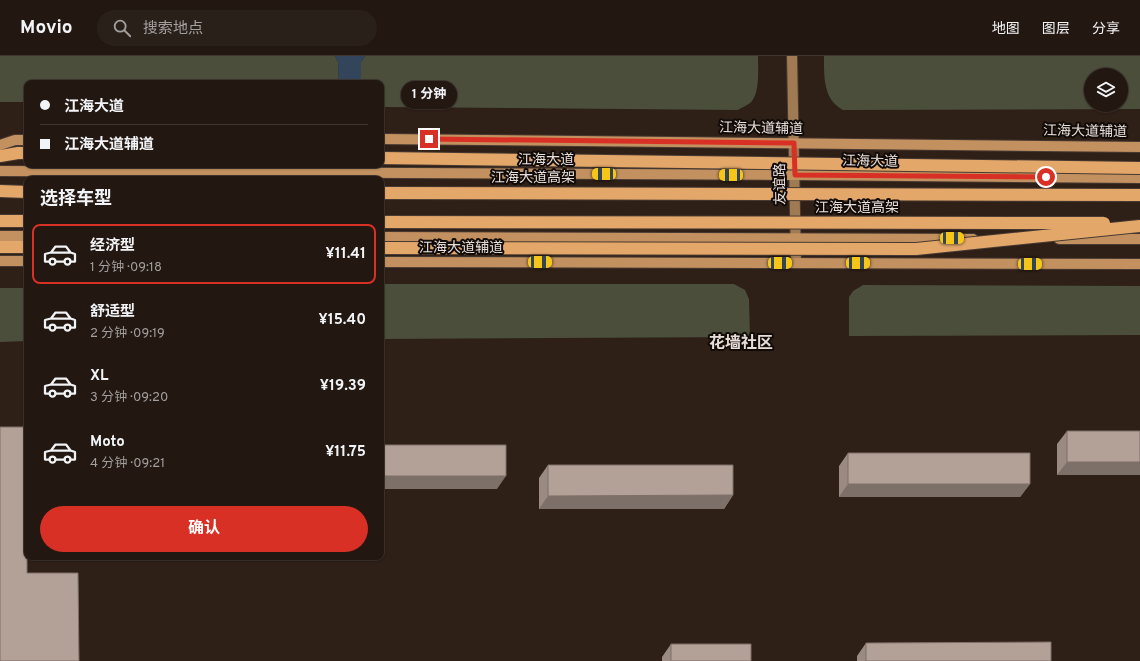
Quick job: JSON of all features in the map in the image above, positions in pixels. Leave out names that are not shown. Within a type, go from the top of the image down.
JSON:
[{"type":"highway","points":[[0,156],[22,153]]},
{"type":"highway","points":[[384,158],[1140,168]]},
{"type":"highway","points":[[0,192],[24,192]]},
{"type":"highway","name":"江海大道高架","points":[[384,193],[1140,195]]},
{"type":"highway","points":[[0,221],[24,221]]},
{"type":"highway","name":"江海大道高架","points":[[384,222],[1140,223]]},
{"type":"highway","points":[[384,248],[916,249],[1140,226]]},
{"type":"highway","points":[[0,247],[24,247]]},
{"type":"main road","name":"江海大道辅道","points":[[384,138],[1140,146]]},
{"type":"main road","points":[[0,145],[15,140],[24,140]]},
{"type":"main road","name":"江海大道","points":[[0,171],[1140,178]]},
{"type":"main road","points":[[0,236],[24,236]]},
{"type":"main road","points":[[384,237],[1140,239]]},
{"type":"main road","points":[[0,261],[24,261]]},
{"type":"main road","name":"江海大道辅道","points":[[384,262],[1140,264]]},
{"type":"street","name":"友谊路","points":[[792,56],[796,263]]},
{"type":"green space","points":[[0,56],[335,56],[338,62],[339,80],[24,80],[24,102],[0,102]]},
{"type":"green space","points":[[365,56],[758,56],[758,79],[755,97],[749,104],[738,110],[384,107],[384,80],[361,80],[361,62]]},
{"type":"green space","points":[[824,56],[1140,56],[1140,109],[1128,109],[1128,68],[1084,68],[1084,109],[843,110],[836,105],[828,94],[825,79]]},
{"type":"green space","points":[[384,284],[734,284],[745,290],[749,299],[750,337],[384,339]]},
{"type":"green space","points":[[863,285],[1140,286],[1140,335],[849,336],[849,297],[853,291]]},
{"type":"green space","points":[[0,288],[24,288],[24,341],[0,342]]},
{"type":"water","points":[[335,56],[365,56],[361,62],[361,80],[339,80],[338,62]]},
{"type":"building","points":[[0,427],[24,427],[24,560],[27,560],[27,573],[78,573],[79,661],[0,661]]},
{"type":"building","points":[[1067,431],[1140,431],[1140,462],[1067,462]]},
{"type":"building","points":[[384,445],[506,445],[506,476],[384,476]]},
{"type":"building","points":[[848,453],[1030,453],[1030,484],[848,484]]},
{"type":"building","points":[[548,465],[733,465],[733,495],[548,496]]},
{"type":"building","points":[[1051,642],[1051,661],[866,661],[866,643]]},
{"type":"building","points":[[671,644],[751,644],[751,661],[671,661]]},
{"type":"district","name":"花墙社区","points":[[741,344]]},
{"type":"route","points":[[429,139],[794,143],[795,175],[1046,177]]}]
